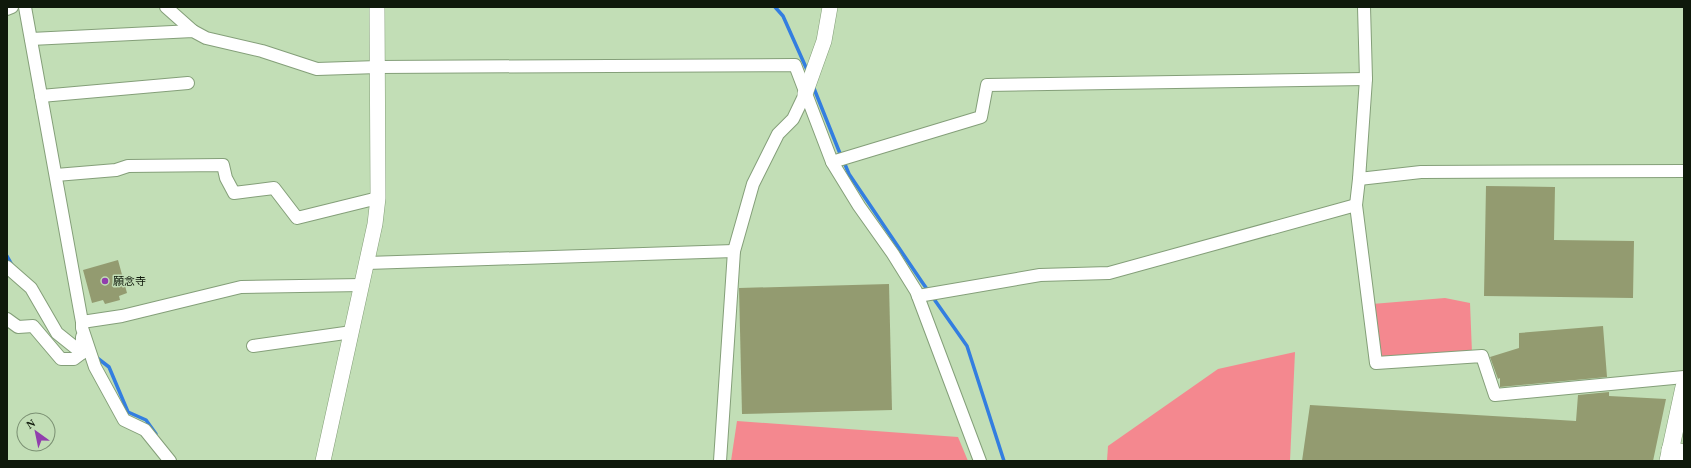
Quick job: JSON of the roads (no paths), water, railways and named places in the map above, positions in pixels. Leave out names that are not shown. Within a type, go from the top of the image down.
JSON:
[{"type":"main road","points":[[1674,455],[1684,386]]},
{"type":"street","points":[[7,9],[12,7]]},
{"type":"street","points":[[25,7],[82,325],[96,367],[124,420],[145,430],[170,461]]},
{"type":"street","points":[[166,7],[193,31],[206,38],[262,51],[317,69],[378,67],[795,66],[832,162],[859,206],[893,254],[918,296],[980,461]]},
{"type":"street","points":[[323,461],[375,224],[378,198],[377,7]]},
{"type":"street","points":[[720,461],[734,251],[754,184],[778,134],[793,118],[805,94],[824,41],[830,7]]},
{"type":"street","points":[[1364,7],[1366,79],[1356,205],[1376,363],[1482,356],[1495,395],[1684,377]]},
{"type":"street","points":[[30,39],[193,31]]},
{"type":"street","points":[[832,162],[981,118],[987,85],[1366,79]]},
{"type":"street","points":[[41,96],[188,83]]},
{"type":"street","points":[[56,175],[116,170],[128,166],[223,165],[228,182],[234,193],[274,188],[297,218],[378,198]]},
{"type":"street","points":[[1359,179],[1421,172],[1684,171]]},
{"type":"street","points":[[918,296],[1040,275],[1109,273],[1356,205]]},
{"type":"street","points":[[367,263],[734,251]]},
{"type":"street","points":[[7,268],[32,288],[57,333],[82,353]]},
{"type":"street","points":[[82,325],[241,287],[362,285]]},
{"type":"street","points":[[7,319],[18,328],[33,326],[61,359],[74,359],[82,353]]},
{"type":"street","points":[[82,325],[82,353]]},
{"type":"street","points":[[253,346],[352,332]]},
{"type":"waterway","points":[[775,7],[783,16],[808,72]]},
{"type":"waterway","points":[[813,86],[841,156]]},
{"type":"waterway","points":[[844,162],[849,174],[967,346],[1004,461]]},
{"type":"waterway","points":[[7,256],[12,265]]},
{"type":"waterway","points":[[96,357],[109,367],[128,412],[146,420],[156,434]]},
{"type":"place","name":"願念寺","points":[[105,281]]}]
